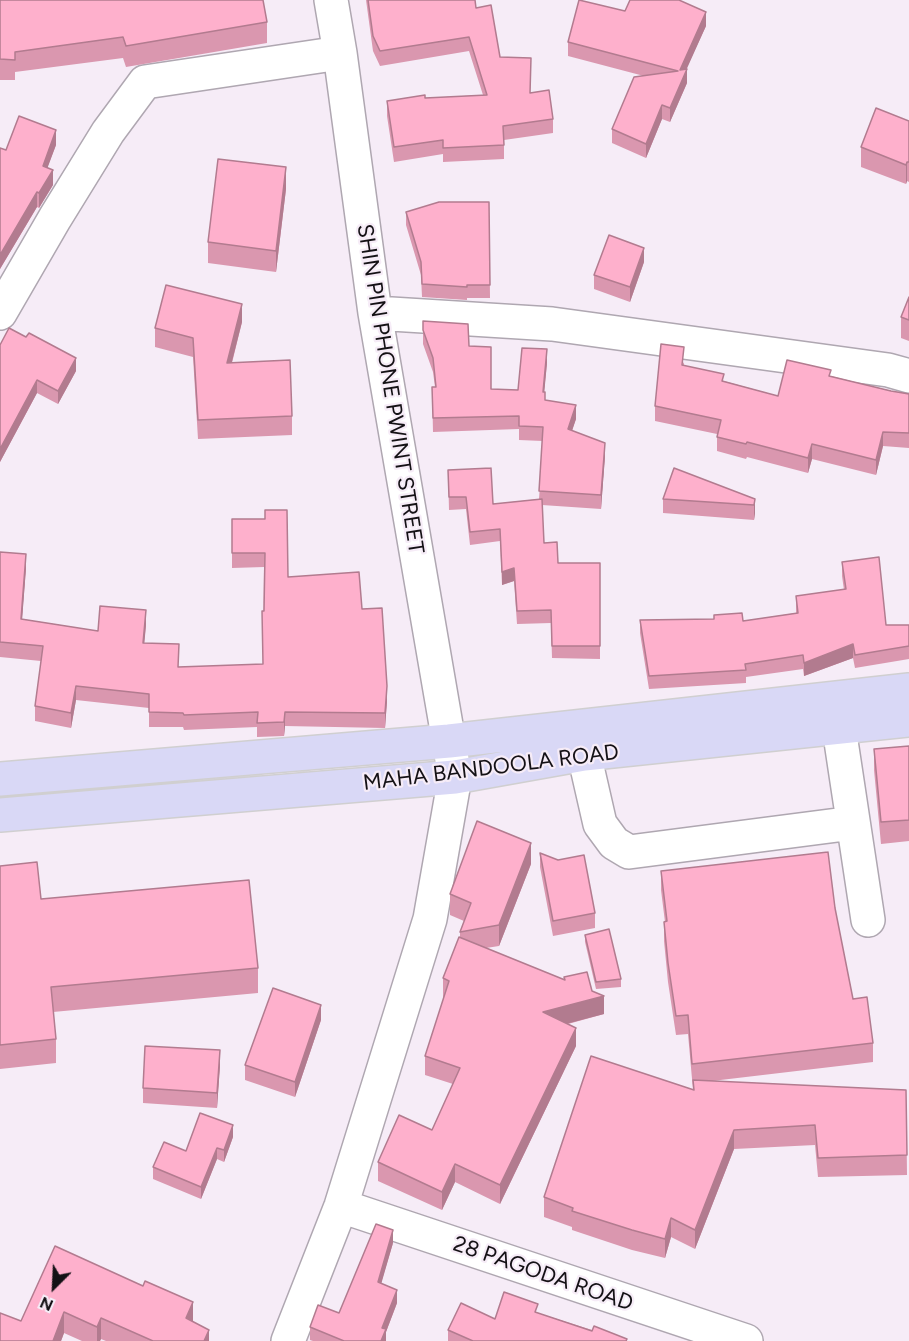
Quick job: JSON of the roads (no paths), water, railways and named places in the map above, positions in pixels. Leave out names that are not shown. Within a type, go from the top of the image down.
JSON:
[{"type":"main road","name":"MAHA BANDOOLA ROAD","points":[[0,779],[449,741],[909,690]]},
{"type":"main road","name":"MAHA BANDOOLA ROAD","points":[[0,815],[455,777],[584,754],[909,720]]},
{"type":"street","name":"SHIN PIN PHONE PWINT STREET","points":[[288,1341],[341,1206],[430,919],[455,777],[375,313],[331,0]]},
{"type":"street","points":[[0,313],[108,132],[145,82],[340,53]]},
{"type":"street","points":[[375,313],[552,324],[888,370],[909,376]]},
{"type":"street","points":[[839,728],[868,920]]},
{"type":"street","points":[[584,754],[600,824],[614,843],[629,852],[854,823]]},
{"type":"street","name":"28 PAGODA ROAD","points":[[341,1206],[746,1341]]}]
